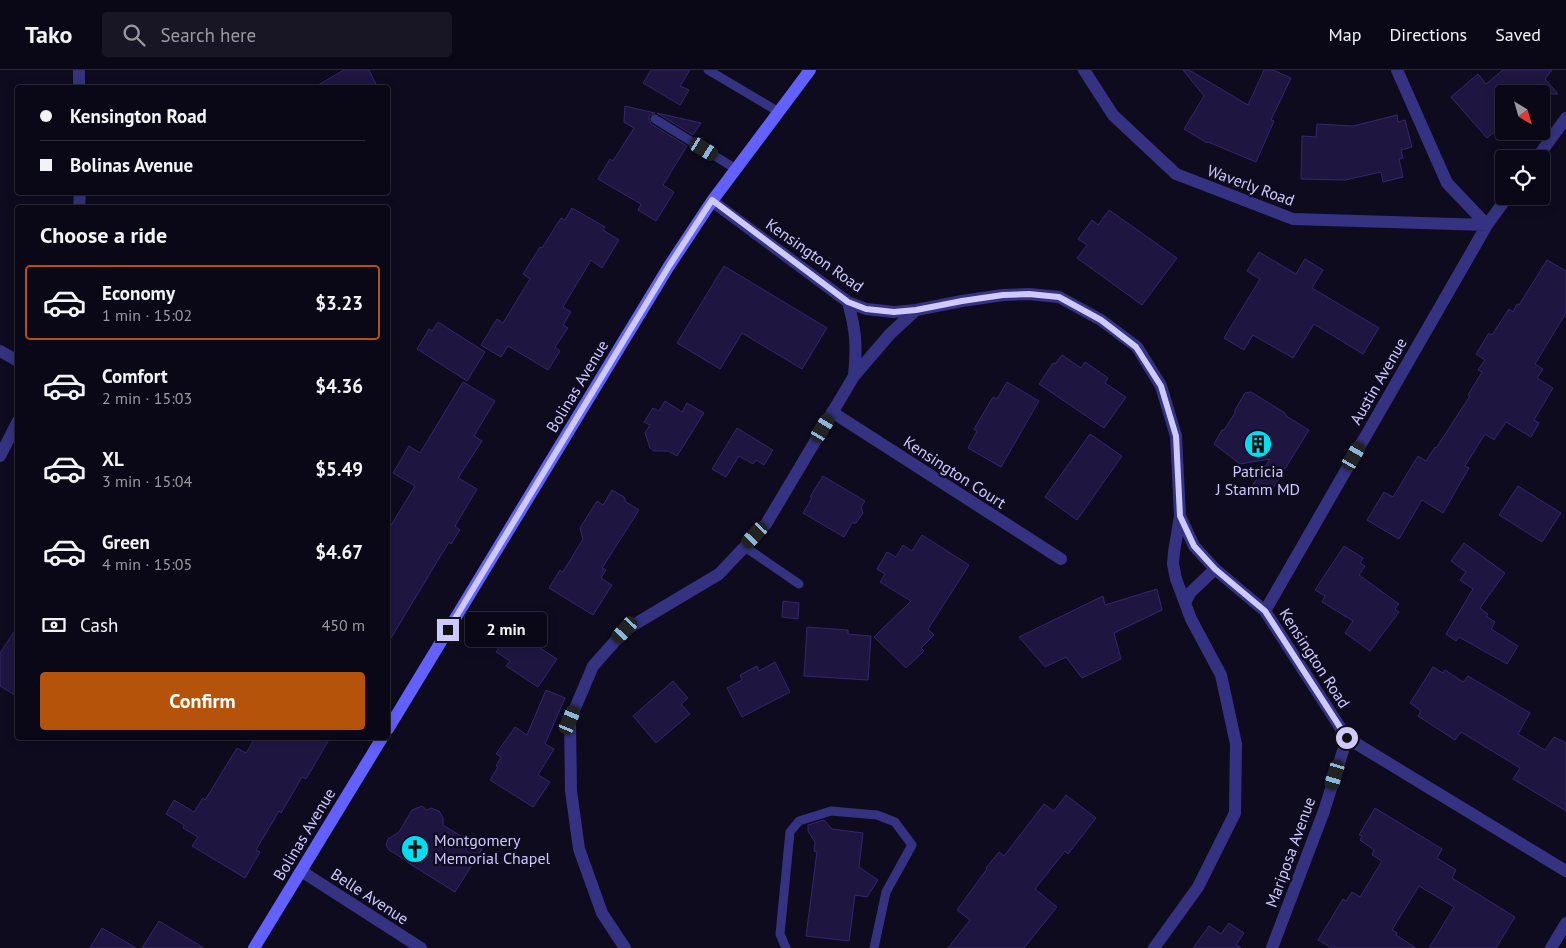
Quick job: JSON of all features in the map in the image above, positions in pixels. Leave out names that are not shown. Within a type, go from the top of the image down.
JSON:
[{"type":"street","points":[[79,70],[79,85]]},
{"type":"street","name":"Bolinas Avenue","points":[[390,726],[669,266],[712,200],[810,70]]},
{"type":"street","name":"Waverly Road","points":[[1084,70],[1113,114],[1176,174],[1185,178],[1293,219],[1487,225]]},
{"type":"street","points":[[1397,70],[1447,183],[1487,225]]},
{"type":"street","points":[[1543,150],[1566,118]]},
{"type":"street","name":"Kensington Road","points":[[712,200],[848,302],[866,309],[879,312],[916,310],[1003,295],[1029,294],[1059,297],[1101,320],[1136,347],[1161,386],[1176,436],[1180,516],[1194,546],[1215,569],[1265,611],[1347,738],[1566,871]]},
{"type":"street","name":"Austin Avenue","points":[[1265,611],[1487,225],[1501,205]]},
{"type":"street","points":[[848,302],[855,327],[857,344],[854,376]]},
{"type":"street","points":[[626,948],[602,913],[578,849],[571,791],[570,720],[593,666],[625,630],[719,574],[766,524],[854,376],[890,334],[916,310]]},
{"type":"street","points":[[0,351],[15,359]]},
{"type":"street","name":"Kensington Court","points":[[832,412],[1061,559]]},
{"type":"street","points":[[0,456],[15,427]]},
{"type":"street","points":[[1154,948],[1198,887],[1236,813],[1236,744],[1221,675],[1191,619],[1176,579],[1173,564],[1180,516]]},
{"type":"street","points":[[1185,602],[1190,593],[1215,569]]},
{"type":"street","name":"Mariposa Avenue","points":[[1272,948],[1324,811],[1347,738]]},
{"type":"street","name":"Bolinas Avenue","points":[[254,948],[381,740]]},
{"type":"street","name":"Belle Avenue","points":[[301,871],[421,948]]},
{"type":"street","points":[[1551,948],[1566,923]]},
{"type":"lane","points":[[708,70],[779,112]]},
{"type":"lane","points":[[655,119],[736,169]]},
{"type":"lane","points":[[745,546],[799,584]]},
{"type":"lane","points":[[786,948],[780,934],[790,832],[799,821],[831,811],[877,816],[895,822],[912,845],[886,892],[874,948]]},
{"type":"building","points":[[344,70],[369,70],[376,85],[318,85]]},
{"type":"building","points":[[651,70],[690,70],[680,86],[689,90],[680,105],[643,83]]},
{"type":"building","points":[[1183,70],[1189,70],[1248,105],[1264,70],[1273,70],[1291,78],[1271,120],[1274,121],[1256,162],[1207,143],[1184,129],[1204,96]]},
{"type":"building","points":[[1503,70],[1552,70],[1545,79],[1558,94],[1550,94],[1550,85],[1495,85],[1495,131],[1487,138],[1451,97],[1478,74],[1486,84]]},
{"type":"building","points":[[625,106],[655,113],[649,116],[651,124],[687,146],[663,185],[674,192],[656,221],[638,210],[641,204],[598,179],[610,159],[613,161],[634,128],[624,122]]},
{"type":"building","points":[[657,113],[701,123],[693,135]]},
{"type":"building","points":[[1397,115],[1398,122],[1405,120],[1412,147],[1401,150],[1403,158],[1399,159],[1403,177],[1383,182],[1381,172],[1345,180],[1301,179],[1302,136],[1316,137],[1317,124],[1353,126]]},
{"type":"building","points":[[572,208],[605,227],[603,230],[619,240],[602,268],[591,260],[563,307],[571,312],[563,325],[568,328],[555,347],[560,351],[548,370],[508,346],[501,357],[481,345],[497,319],[503,323],[530,279],[523,274],[561,218],[565,220]]},
{"type":"building","points":[[1109,210],[1177,258],[1142,305],[1077,258],[1087,245],[1078,239],[1092,220],[1098,225]]},
{"type":"building","points":[[1259,252],[1296,274],[1305,259],[1323,270],[1312,288],[1379,328],[1363,354],[1314,324],[1293,358],[1253,335],[1244,350],[1224,338],[1260,279],[1247,271]]},
{"type":"building","points":[[1547,260],[1566,271],[1566,313],[1535,364],[1543,369],[1537,378],[1553,388],[1534,420],[1539,423],[1531,437],[1506,422],[1494,440],[1485,434],[1465,466],[1469,468],[1443,513],[1422,500],[1399,539],[1367,520],[1384,492],[1393,497],[1418,456],[1426,461],[1436,448],[1470,396],[1468,395],[1482,372],[1478,370],[1485,360],[1476,354],[1489,333],[1492,335],[1509,309],[1513,312],[1517,304],[1519,305]]},
{"type":"building","points":[[724,266],[827,328],[802,369],[742,333],[720,369],[677,343]]},
{"type":"building","points":[[438,322],[485,352],[467,381],[417,349],[429,329],[432,331]]},
{"type":"building","points":[[1062,355],[1081,368],[1085,362],[1108,378],[1105,383],[1126,397],[1104,428],[1039,384],[1053,363],[1055,364]]},
{"type":"building","points":[[463,382],[495,401],[474,436],[482,441],[458,478],[477,489],[455,526],[460,530],[451,544],[449,542],[390,640],[390,527],[415,486],[393,473],[409,446],[420,453]]},
{"type":"building","points":[[1007,382],[1039,401],[1001,467],[968,448],[977,431],[974,429],[993,397],[997,399]]},
{"type":"building","name":"Patricia J Stamm MD","points":[[1251,392],[1309,430],[1268,496],[1252,486],[1270,459],[1240,464],[1214,444],[1235,413],[1245,393]]},
{"type":"building","points":[[665,401],[682,412],[687,403],[704,413],[677,456],[668,451],[654,451],[650,448],[645,433],[650,425],[644,422],[653,408],[659,411]]},
{"type":"building","points":[[737,428],[773,450],[764,465],[756,460],[753,464],[739,456],[726,477],[712,469]]},
{"type":"building","points":[[1090,434],[1122,456],[1077,520],[1045,497]]},
{"type":"building","points":[[823,476],[865,501],[861,507],[863,513],[856,523],[852,523],[844,537],[803,513]]},
{"type":"building","points":[[1518,486],[1561,513],[1542,542],[1499,515]]},
{"type":"building","points":[[612,490],[624,497],[626,502],[639,510],[602,568],[606,570],[601,578],[612,585],[593,615],[549,588],[560,570],[563,572],[583,539],[580,528],[597,501],[603,505]]},
{"type":"building","points":[[922,535],[969,565],[928,629],[934,635],[921,648],[924,651],[906,668],[874,637],[911,601],[880,582],[885,574],[877,569],[887,552],[896,557],[903,545],[912,551]]},
{"type":"building","points":[[1464,543],[1505,573],[1480,608],[1488,614],[1486,616],[1495,622],[1491,629],[1518,646],[1507,664],[1459,637],[1456,641],[1446,634],[1473,589],[1460,580],[1466,572],[1451,561]]},
{"type":"building","points":[[1344,546],[1363,558],[1360,563],[1365,566],[1359,575],[1399,604],[1395,609],[1399,612],[1370,651],[1345,633],[1353,621],[1322,602],[1325,596],[1315,590]]},
{"type":"building","points":[[1157,589],[1162,610],[1114,633],[1121,659],[1082,678],[1066,657],[1045,667],[1019,637],[1103,596],[1105,605]]},
{"type":"building","points":[[783,601],[799,603],[798,619],[782,617]]},
{"type":"building","points":[[807,627],[848,630],[848,634],[871,636],[868,680],[804,676]]},
{"type":"building","points":[[511,629],[557,659],[538,687],[506,666],[510,661],[496,652]]},
{"type":"building","points":[[15,630],[15,695],[0,686],[0,653]]},
{"type":"building","points":[[775,662],[790,692],[742,717],[727,688],[742,680],[740,675],[757,666],[759,671]]},
{"type":"building","points":[[1433,667],[1443,673],[1445,670],[1463,682],[1468,676],[1530,713],[1518,734],[1545,750],[1554,737],[1566,743],[1566,811],[1513,779],[1520,768],[1461,732],[1455,740],[1418,716],[1421,711],[1410,703]]},
{"type":"building","points":[[673,681],[688,698],[681,704],[690,714],[656,743],[633,716]]},
{"type":"building","points":[[546,690],[565,698],[545,744],[554,749],[538,775],[550,782],[533,807],[490,780],[498,767],[496,766],[501,757],[496,754],[515,727],[527,735]]},
{"type":"building","points":[[254,740],[329,740],[306,779],[302,777],[281,813],[279,811],[256,850],[260,852],[245,878],[192,846],[198,837],[183,828],[184,825],[166,814],[174,800],[194,812],[203,798],[205,800],[237,748],[246,753]]},
{"type":"building","points":[[1066,795],[1096,818],[1068,854],[1065,851],[1035,889],[1057,907],[1024,948],[948,948],[970,920],[957,910],[986,868],[999,852],[1004,856],[1044,804],[1054,811]]},
{"type":"building","name":"Montgomery Memorial Chapel","points":[[422,806],[427,810],[431,808],[439,811],[443,818],[443,825],[482,849],[455,892],[389,850],[386,845],[388,839],[399,832],[412,810]]},
{"type":"building","points":[[1375,808],[1442,849],[1437,858],[1456,870],[1452,878],[1515,917],[1496,948],[1429,948],[1454,907],[1419,886],[1392,930],[1397,933],[1396,935],[1416,948],[1332,948],[1318,940],[1343,899],[1346,901],[1352,892],[1360,897],[1382,861],[1372,855],[1374,850],[1360,840],[1362,836],[1359,835]]},
{"type":"building","points":[[824,820],[832,829],[863,833],[859,867],[878,880],[867,897],[855,895],[849,941],[806,936],[817,852],[814,851],[815,842],[808,831],[808,825]]},
{"type":"building","points":[[159,921],[204,948],[142,948]]},
{"type":"building","points":[[1229,923],[1244,933],[1236,945],[1241,948],[1193,948],[1209,926],[1221,934]]},
{"type":"building","points":[[102,928],[136,948],[90,948]]},
{"type":"place","name":"Patricia J Stamm MD","points":[[1258,444]]},
{"type":"place","name":"Montgomery Memorial Chapel","points":[[415,849]]},
{"type":"route","points":[[448,630],[669,266],[712,200],[848,302],[866,309],[879,312],[916,310],[1003,295],[1029,294],[1059,297],[1101,320],[1136,347],[1161,386],[1176,436],[1180,516],[1194,546],[1215,569],[1265,611],[1347,738]]}]
